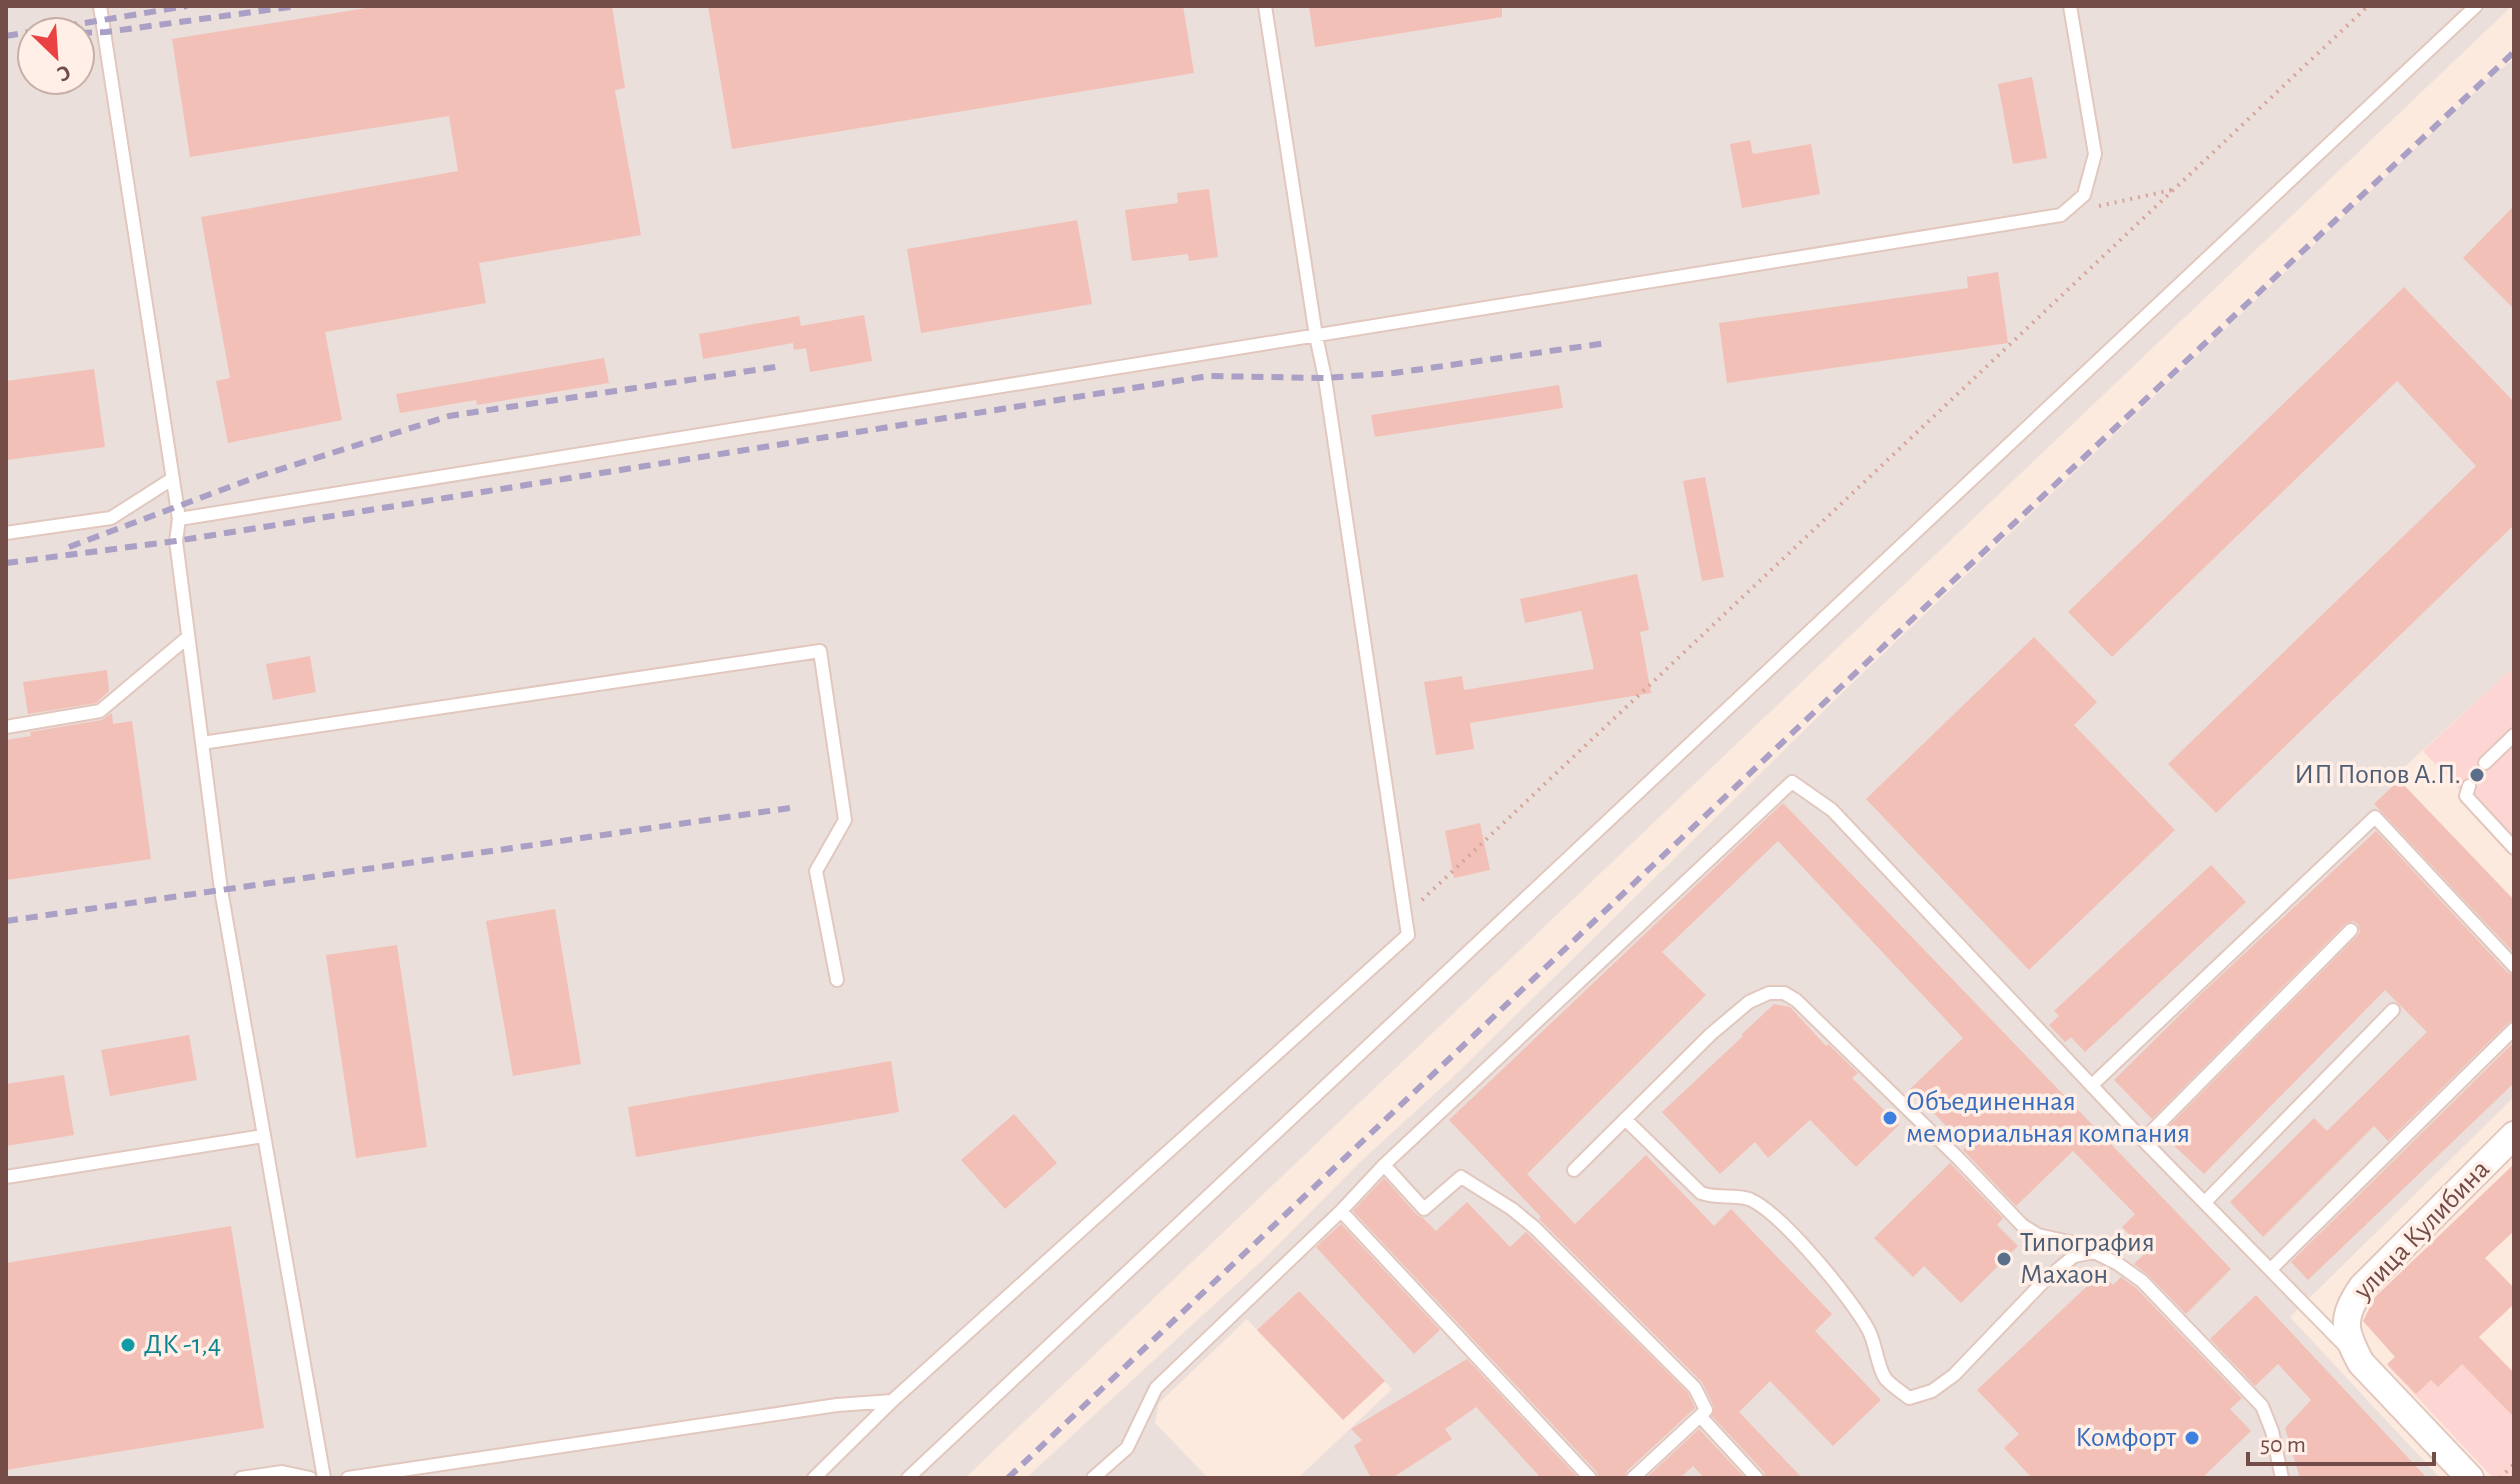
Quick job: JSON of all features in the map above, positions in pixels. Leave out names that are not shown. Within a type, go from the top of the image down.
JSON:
[{"type":"street","name":"улица Кулибина","points":[[2470,1478],[2361,1363],[2349,1341],[2345,1322],[2349,1306],[2362,1287],[2514,1135]]},
{"type":"lane","points":[[100,6],[179,519],[176,541],[221,890],[324,1478]]},
{"type":"lane","points":[[814,1478],[892,1401],[1408,935],[1325,378],[1265,6]]},
{"type":"lane","points":[[179,519],[2061,215],[2084,195],[2095,154],[2070,6]]},
{"type":"lane","points":[[908,1478],[2476,6]]},
{"type":"lane","points":[[6,533],[111,518],[172,479]]},
{"type":"lane","points":[[6,727],[100,711],[188,637]]},
{"type":"lane","points":[[202,743],[820,651],[845,820],[816,871],[837,980]]},
{"type":"lane","points":[[2485,763],[2514,735]]},
{"type":"lane","points":[[1093,1478],[1127,1448],[1156,1388],[1341,1211],[1384,1165],[1792,782],[1832,810],[2143,1140],[2361,1363]]},
{"type":"lane","points":[[2469,786],[2466,796],[2514,848]]},
{"type":"lane","points":[[2092,1085],[2375,817],[2514,966]]},
{"type":"lane","points":[[2143,1140],[2351,930]]},
{"type":"lane","points":[[1574,1170],[1711,1034],[1749,1002],[1769,993],[1784,993],[1796,1000],[2022,1225],[2038,1235],[2078,1244],[2118,1264],[2142,1281],[2262,1406],[2272,1431],[2282,1478]]},
{"type":"lane","points":[[2205,1202],[2393,1010]]},
{"type":"lane","points":[[2271,1269],[2514,1029]]},
{"type":"lane","points":[[1625,1119],[1701,1193],[1710,1197],[1749,1199],[1793,1236],[1832,1277],[1853,1305],[1869,1331],[1885,1378],[1909,1398],[1932,1391],[1954,1375],[2044,1281],[2074,1256],[2094,1252]]},
{"type":"lane","points":[[6,1177],[263,1136]]},
{"type":"lane","points":[[1384,1165],[1424,1209],[1461,1177],[1512,1209],[1535,1228],[1695,1388],[1706,1410],[1633,1478]]},
{"type":"lane","points":[[1341,1211],[1590,1478]]},
{"type":"lane","points":[[348,1478],[837,1405],[892,1401]]},
{"type":"lane","points":[[1700,1416],[1757,1478]]},
{"type":"lane","points":[[241,1478],[282,1472],[310,1478]]},
{"type":"path","points":[[1408,935],[1416,906],[2368,6]]},
{"type":"path","points":[[2061,215],[2176,189]]},
{"type":"path","points":[[2500,1478],[2514,1464]]},
{"type":"shaded area","points":[[6,6],[2512,6],[965,1478],[6,1478]]},
{"type":"shaded area","points":[[2514,59],[2514,667],[2399,772],[2399,780],[2514,900],[2514,1097],[2290,1317],[2440,1478],[1298,1478],[1392,1389],[1299,1291],[1257,1330],[1247,1319],[1159,1403],[1155,1423],[1208,1478],[1026,1478],[1268,1255],[1850,685],[2492,76]]},
{"type":"shaded area","points":[[2514,667],[2514,848],[2423,751]]},
{"type":"shaded area","points":[[2411,1340],[2514,1373],[2514,1478],[2493,1478],[2387,1365]]},
{"type":"building","points":[[379,6],[612,6],[625,88],[615,90],[641,235],[479,263],[486,303],[325,332],[342,420],[228,443],[216,381],[230,378],[201,217],[458,171],[449,116],[190,157],[172,39]]},
{"type":"building","points":[[708,6],[1183,6],[1194,73],[732,149]]},
{"type":"building","points":[[1309,6],[1502,6],[1502,17],[1315,47]]},
{"type":"building","points":[[2032,77],[2047,158],[2013,164],[1998,84]]},
{"type":"building","points":[[1750,140],[1753,154],[1811,144],[1820,194],[1742,208],[1730,144]]},
{"type":"building","points":[[1209,189],[1218,257],[1189,261],[1188,254],[1132,261],[1125,210],[1178,203],[1177,193]]},
{"type":"building","points":[[2514,206],[2514,309],[2463,258]]},
{"type":"building","points":[[1077,220],[1092,304],[921,333],[907,249]]},
{"type":"building","points":[[1998,272],[2008,343],[1727,383],[1719,323],[1968,288],[1967,277]]},
{"type":"building","points":[[2404,287],[2514,402],[2514,525],[2216,813],[2168,764],[2476,466],[2397,381],[2112,657],[2068,612]]},
{"type":"building","points":[[864,315],[872,361],[810,372],[806,348],[794,350],[793,343],[703,359],[699,334],[799,316],[801,326]]},
{"type":"building","points":[[604,358],[609,383],[477,405],[476,400],[400,413],[396,394]]},
{"type":"building","points":[[94,369],[105,447],[6,460],[6,381]]},
{"type":"building","points":[[1559,385],[1563,408],[1375,437],[1371,415]]},
{"type":"building","points":[[1705,477],[1724,577],[1702,581],[1683,481]]},
{"type":"building","points":[[1637,574],[1649,630],[1640,632],[1651,693],[1470,723],[1474,749],[1436,755],[1424,682],[1462,676],[1464,690],[1594,669],[1581,611],[1525,623],[1520,599]]},
{"type":"building","points":[[2034,637],[2097,702],[2074,725],[2175,830],[2029,970],[1866,799]]},
{"type":"building","points":[[310,656],[316,692],[273,700],[266,664]]},
{"type":"building","points":[[107,670],[109,691],[96,703],[28,714],[23,682]]},
{"type":"building","points":[[112,713],[113,724],[132,721],[151,859],[6,880],[6,740],[31,736],[30,732],[102,720]]},
{"type":"building","points":[[2399,780],[2514,900],[2514,953],[2374,804]]},
{"type":"building","points":[[1783,803],[2231,1269],[2186,1314],[2134,1264],[2146,1252],[2122,1227],[2135,1214],[2073,1151],[2016,1206],[1963,1150],[1966,1146],[1910,1089],[1963,1038],[1778,841],[1662,952],[1706,995],[1527,1174],[1575,1224],[1646,1155],[1714,1226],[1731,1209],[1832,1314],[1815,1331],[1881,1400],[1833,1446],[1770,1381],[1739,1412],[1802,1478],[1766,1478],[1764,1472],[1712,1416],[1714,1407],[1702,1382],[1539,1219],[1541,1217],[1449,1120]]},
{"type":"building","points":[[1480,823],[1490,870],[1454,878],[1445,831]]},
{"type":"building","points":[[2376,831],[2507,972],[2514,975],[2514,1020],[2388,1141],[2374,1126],[2263,1237],[2230,1202],[2314,1118],[2327,1131],[2427,1032],[2385,990],[2204,1174],[2166,1138],[2168,1135],[2164,1131],[2357,936],[2360,932],[2358,924],[2353,921],[2345,924],[2152,1119],[2114,1080],[2202,993]]},
{"type":"building","points":[[2211,865],[2246,902],[2085,1052],[2071,1037],[2065,1042],[2049,1025],[2059,1016],[2054,1011]]},
{"type":"building","points":[[555,909],[581,1064],[513,1076],[486,921]]},
{"type":"building","points":[[397,945],[427,1147],[356,1158],[326,955]]},
{"type":"building","points":[[1774,1004],[1790,1007],[1826,1046],[1828,1044],[1858,1073],[1852,1078],[1899,1125],[1856,1167],[1810,1120],[1768,1158],[1755,1142],[1720,1174],[1662,1112]]},
{"type":"building","points":[[189,1035],[197,1080],[110,1096],[101,1050]]},
{"type":"building","points":[[2514,1042],[2514,1083],[2308,1280],[2291,1262]]},
{"type":"building","points":[[891,1061],[899,1112],[636,1157],[628,1107]]},
{"type":"building","points":[[64,1075],[74,1135],[6,1146],[6,1084]]},
{"type":"building","points":[[1014,1114],[1057,1163],[1005,1209],[961,1160]]},
{"type":"building","points":[[1950,1163],[2003,1218],[1997,1225],[2018,1246],[1961,1303],[1924,1266],[1913,1277],[1874,1238]]},
{"type":"building","points":[[2514,1164],[2514,1231],[2485,1258],[2514,1288],[2514,1304],[2479,1337],[2514,1373],[2514,1417],[2462,1364],[2438,1387],[2431,1380],[2416,1394],[2387,1364],[2395,1357],[2363,1321],[2375,1297]]},
{"type":"building","points":[[1384,1178],[1436,1231],[1467,1202],[1510,1247],[1526,1232],[1688,1393],[1695,1408],[1627,1471],[1624,1478],[1599,1478],[1597,1472],[1353,1211]]},
{"type":"building","points":[[1341,1224],[1440,1330],[1414,1354],[1316,1247]]},
{"type":"building","name":"ДК -1,4","points":[[231,1226],[264,1428],[6,1470],[6,1263]]},
{"type":"building","points":[[2101,1273],[2113,1285],[2121,1277],[2136,1288],[2242,1398],[2230,1409],[2251,1431],[2202,1478],[2032,1478],[2004,1448],[2019,1434],[1977,1390]]},
{"type":"building","points":[[1299,1291],[1385,1381],[1343,1420],[1257,1330]]},
{"type":"building","points":[[2256,1295],[2427,1478],[2300,1478],[2285,1428],[2311,1400],[2278,1364],[2255,1386],[2210,1339]]},
{"type":"building","points":[[1467,1359],[1578,1478],[1541,1478],[1476,1407],[1445,1429],[1452,1439],[1392,1478],[1371,1478],[1354,1446],[1362,1440],[1351,1429]]},
{"type":"building","points":[[1699,1429],[1745,1478],[1704,1478],[1693,1466],[1680,1478],[1646,1478]]},
{"type":"railway","points":[[6,36],[187,6]]},
{"type":"railway","points":[[96,32],[297,6]]},
{"type":"railway","points":[[1008,1478],[2514,52]]},
{"type":"railway","points":[[6,563],[176,541],[1208,376],[1325,378],[1394,373],[1607,343]]},
{"type":"railway","points":[[69,547],[259,476],[449,416],[782,366]]},
{"type":"railway","points":[[6,921],[797,807]]},
{"type":"place","name":"ИП Попов А.П.","points":[[2477,775]]},
{"type":"place","name":"Объединенная мемориальная компания","points":[[1890,1118]]},
{"type":"place","name":"Типография Махаон","points":[[2004,1259]]},
{"type":"place","name":"ДК -1,4","points":[[128,1345]]},
{"type":"place","name":"Комфорт","points":[[2192,1438]]}]
